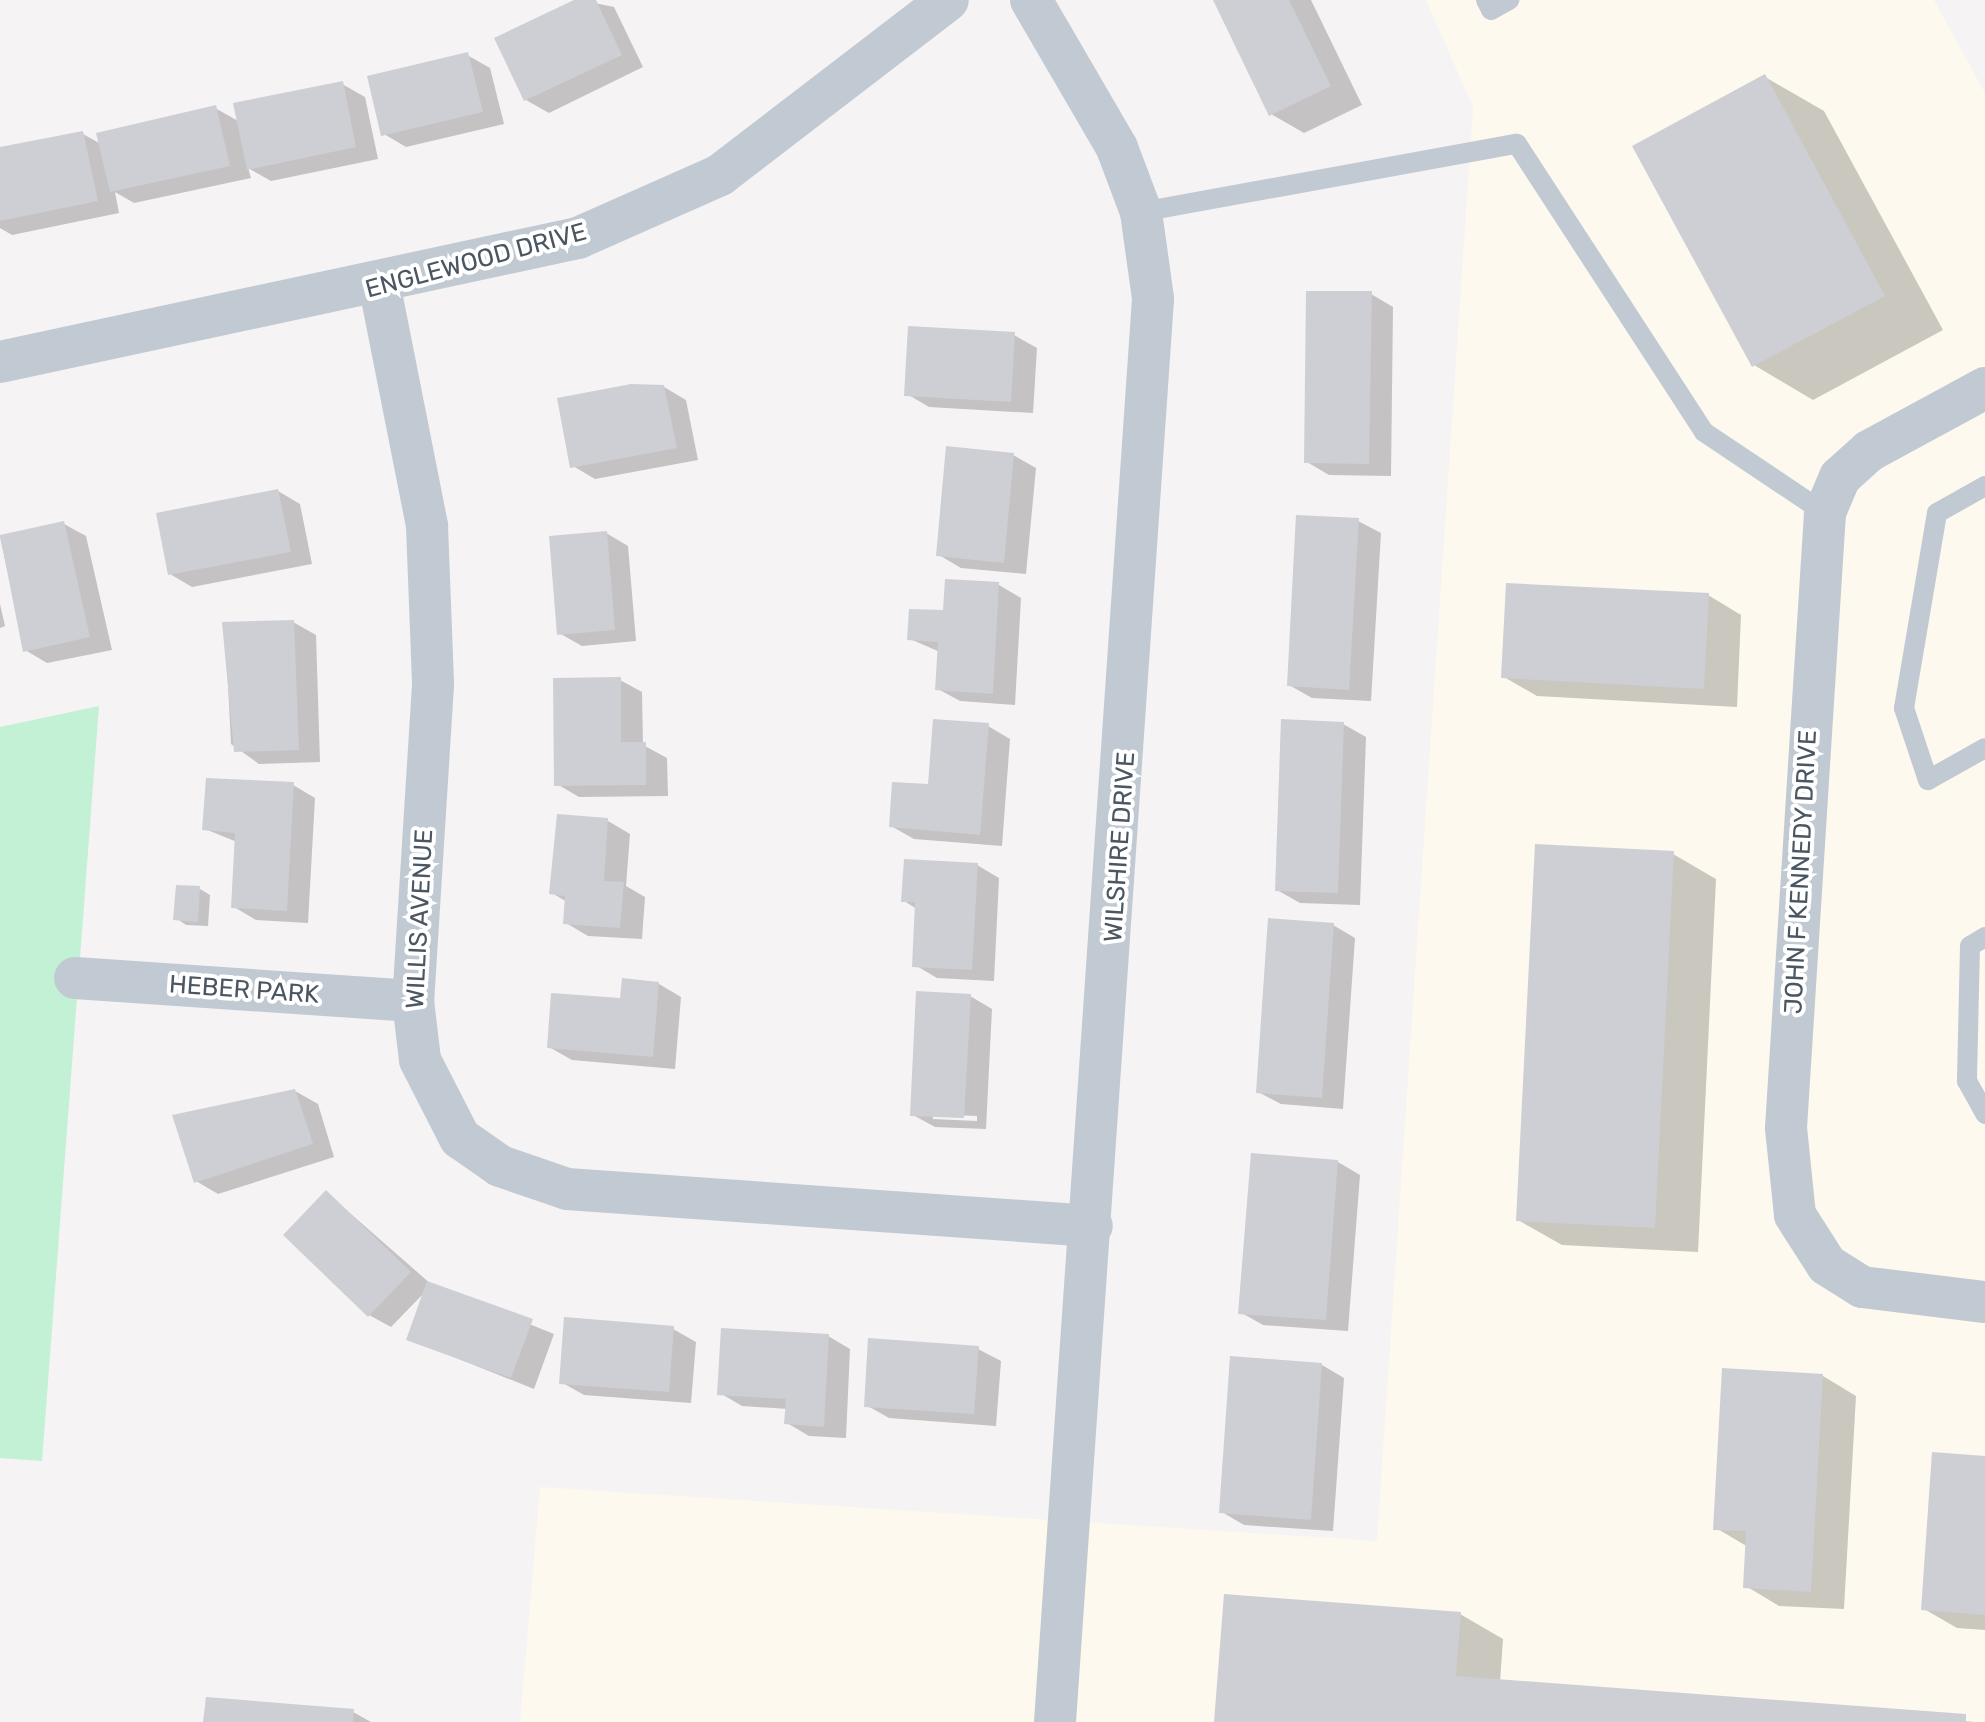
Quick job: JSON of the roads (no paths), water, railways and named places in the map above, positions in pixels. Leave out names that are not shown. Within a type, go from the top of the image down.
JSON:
[{"type":"street","name":"ENGLEWOOD DRIVE","points":[[0,362],[380,288],[578,238],[720,174],[948,0]]},
{"type":"street","name":"WILSHIRE DRIVE","points":[[1031,0],[1090,96],[1141,212],[1154,372],[1056,1722]]},
{"type":"street","name":"WILLIS AVENUE","points":[[380,288],[427,526],[433,684],[413,1001],[437,1101],[460,1138],[500,1166],[568,1188],[1092,1226]]},
{"type":"street","name":"JOHN F KENNEDY DRIVE","points":[[1985,388],[1869,450],[1840,478],[1825,513],[1786,1128],[1792,1202],[1805,1241],[1862,1287],[1985,1302]]},
{"type":"street","name":"HEBER PARK","points":[[76,978],[413,1001]]},
{"type":"lane","points":[[1486,0],[1491,10],[1509,0]]},
{"type":"lane","points":[[1141,212],[1517,144],[1704,432],[1825,513]]},
{"type":"lane","points":[[1985,486],[1937,513],[1904,708],[1928,780],[1985,748]]},
{"type":"lane","points":[[1978,941],[1968,1081],[1985,1114]]}]
